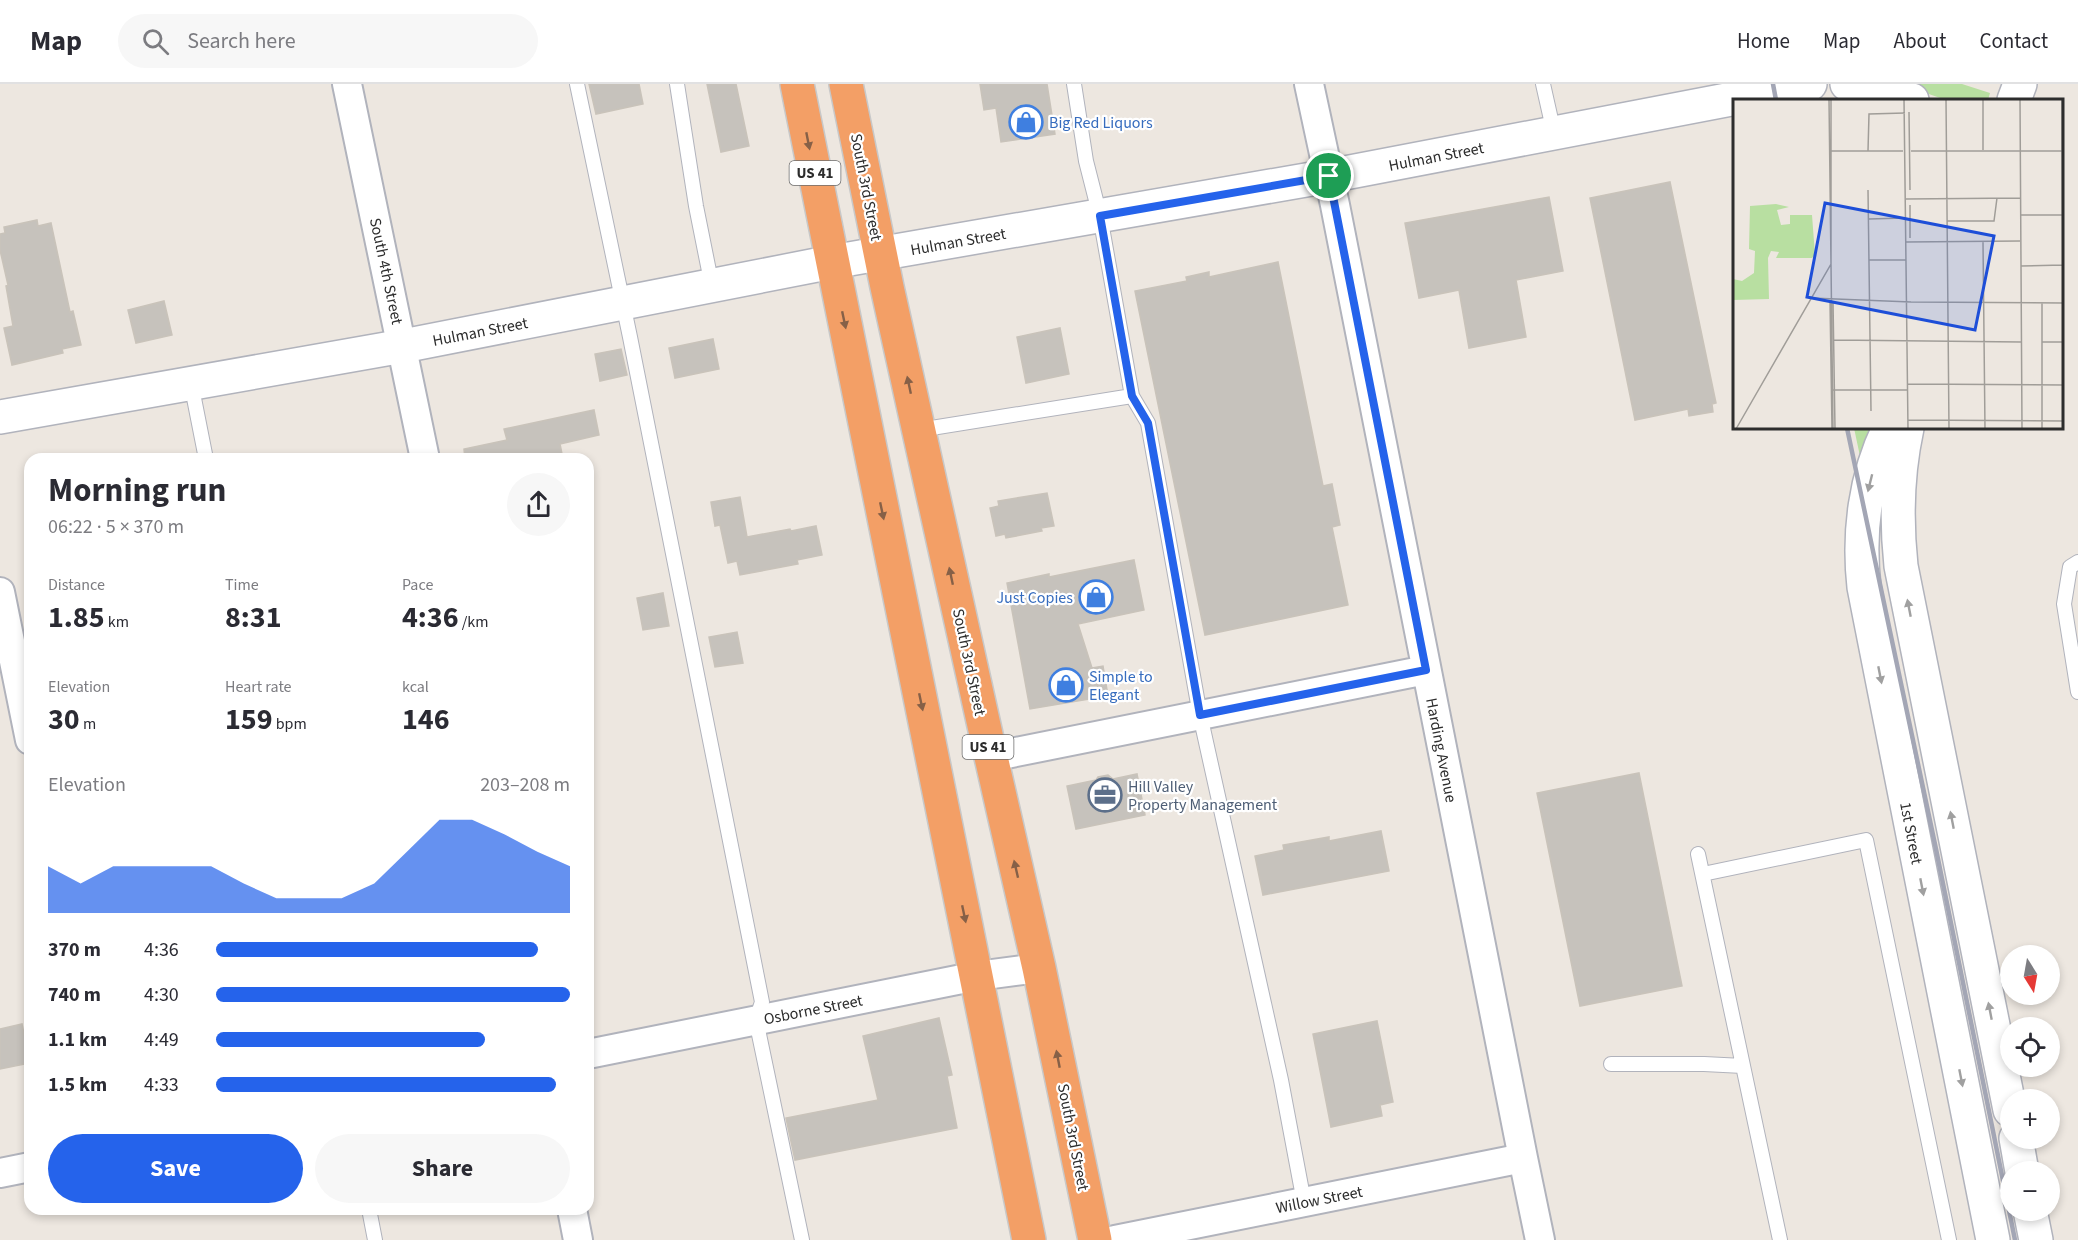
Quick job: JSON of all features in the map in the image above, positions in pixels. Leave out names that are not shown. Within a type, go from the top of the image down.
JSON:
[{"type":"highway","name":"US 41","points":[[797,84],[1029,1240]]},
{"type":"highway","name":"South 3rd Street","points":[[846,84],[880,255],[1039,968],[1095,1240]]},
{"type":"main road","points":[[1847,84],[1908,99]]},
{"type":"main road","points":[[2014,99],[2020,84]]},
{"type":"main road","name":"Hulman Street","points":[[0,417],[403,346],[832,262],[1329,176],[1554,133],[1757,89],[1798,85]]},
{"type":"main road","name":"1st Street","points":[[1888,429],[1882,442],[1869,488],[1862,537],[1864,587],[1993,1240]]},
{"type":"main road","points":[[1906,429],[1898,497],[1901,566],[2006,1089]]},
{"type":"main road","points":[[2032,1221],[2036,1240]]},
{"type":"street","name":"South 4th Street","points":[[347,84],[424,453]]},
{"type":"street","name":"Harding Avenue","points":[[1309,84],[1540,1240]]},
{"type":"street","points":[[0,592],[24,710]]},
{"type":"street","points":[[991,757],[1426,670]]},
{"type":"street","name":"Osborne Street","points":[[594,1053],[977,976],[1039,968]]},
{"type":"street","name":"Willow Street","points":[[1115,1240],[1522,1158]]},
{"type":"street","points":[[0,1173],[24,1168]]},
{"type":"street","points":[[573,1215],[578,1240]]},
{"type":"lane","points":[[577,84],[623,303],[762,1002],[756,1020],[802,1240]]},
{"type":"lane","points":[[677,84],[696,206],[712,286]]},
{"type":"lane","points":[[1074,84],[1086,161],[1100,216],[1132,396],[1148,423],[1200,715],[1278,1069],[1304,1202]]},
{"type":"lane","points":[[1543,84],[1554,133]]},
{"type":"lane","points":[[191,383],[205,453]]},
{"type":"lane","points":[[919,430],[1132,396]]},
{"type":"lane","points":[[2078,562],[2070,567],[2064,604],[2078,692]]},
{"type":"lane","points":[[1703,874],[1866,840],[1949,1240]]},
{"type":"lane","points":[[1698,854],[1780,1240]]},
{"type":"lane","points":[[1611,1064],[1743,1066]]},
{"type":"lane","points":[[370,1215],[375,1240]]},
{"type":"green space","points":[[1900,84],[1962,84],[1990,93],[1988,99],[1943,99]]},
{"type":"green space","points":[[1854,429],[1877,429],[1861,461]]},
{"type":"building","points":[[589,84],[639,84],[643,104],[596,114]]},
{"type":"building","points":[[707,84],[736,84],[749,146],[721,152]]},
{"type":"building","name":"Big Red Liquors","points":[[980,84],[1047,84],[1055,134],[1001,142],[996,108],[984,110]]},
{"type":"building","points":[[1670,182],[1716,403],[1712,404],[1713,412],[1689,416],[1688,409],[1635,420],[1590,198]]},
{"type":"building","points":[[1549,197],[1563,271],[1516,280],[1526,337],[1469,348],[1459,290],[1419,298],[1405,223]]},
{"type":"building","points":[[37,220],[38,226],[51,223],[70,312],[73,311],[81,345],[62,349],[63,353],[12,365],[4,328],[13,326],[6,286],[8,285],[0,250],[0,234],[5,233],[4,227]]},
{"type":"building","points":[[1278,262],[1323,486],[1332,484],[1340,525],[1332,527],[1348,605],[1205,635],[1135,291],[1187,281],[1186,277],[1209,272],[1209,277]]},
{"type":"building","points":[[164,301],[172,335],[136,343],[128,310]]},
{"type":"building","points":[[1060,328],[1069,374],[1026,383],[1017,337]]},
{"type":"building","points":[[713,339],[719,369],[675,378],[669,348]]},
{"type":"building","points":[[621,349],[627,375],[600,381],[595,354]]},
{"type":"building","points":[[594,410],[599,435],[560,444],[562,453],[464,453],[464,449],[507,440],[504,429]]},
{"type":"building","points":[[1047,493],[1054,526],[1041,528],[1042,531],[1006,538],[1005,534],[996,536],[990,508],[999,506],[998,501]]},
{"type":"building","points":[[740,497],[747,537],[816,526],[822,555],[797,560],[798,564],[740,575],[737,561],[728,563],[720,525],[715,526],[711,502]]},
{"type":"building","points":[[1134,560],[1144,610],[1078,624],[1092,668],[1103,666],[1108,696],[1030,709],[1007,583]]},
{"type":"building","points":[[663,593],[669,626],[643,630],[637,598]]},
{"type":"building","points":[[737,632],[743,663],[715,667],[709,637]]},
{"type":"building","points":[[1639,773],[1682,986],[1580,1006],[1537,793]]},
{"type":"building","name":"Hill Valley Property Management","points":[[1137,774],[1145,815],[1076,829],[1067,786],[1108,775],[1113,779]]},
{"type":"building","points":[[1381,831],[1389,871],[1263,895],[1255,856],[1284,850],[1283,845],[1329,837],[1329,841]]},
{"type":"building","points":[[939,1018],[952,1075],[947,1076],[957,1128],[795,1160],[786,1118],[878,1100],[863,1036]]},
{"type":"building","points":[[1377,1021],[1393,1102],[1380,1105],[1382,1116],[1331,1127],[1313,1034]]},
{"type":"building","points":[[22,1024],[24,1064],[0,1069],[0,1029]]},
{"type":"railway","points":[[1773,84],[1776,99]]},
{"type":"railway","points":[[1847,429],[1936,849],[2015,1240]]},
{"type":"place","name":"Big Red Liquors","points":[[1026,122]]},
{"type":"place","name":"Just Copies","points":[[1096,597]]},
{"type":"place","name":"Simple to Elegant","points":[[1066,685]]},
{"type":"place","name":"Hill Valley Property Management","points":[[1105,795]]},
{"type":"route","points":[[1329,176],[1426,670],[1200,715],[1148,423],[1132,396],[1100,216],[1329,176]]}]
